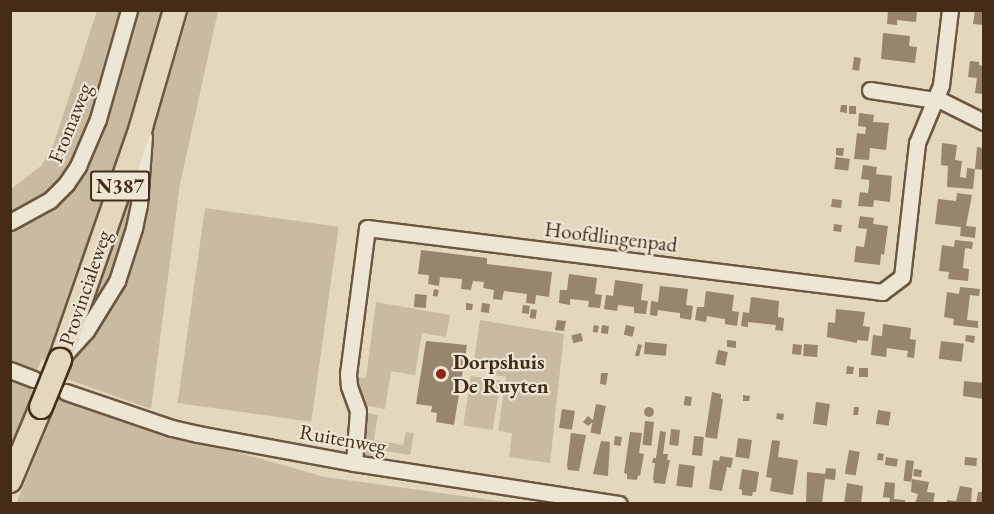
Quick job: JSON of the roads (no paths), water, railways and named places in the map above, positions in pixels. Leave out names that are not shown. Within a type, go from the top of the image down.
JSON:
[{"type":"highway","name":"Provincialeweg","points":[[10,481],[60,360],[144,117],[175,10]]},
{"type":"street","name":"Fromaweg","points":[[10,222],[50,200],[66,184],[78,166],[98,119],[129,10]]},
{"type":"street","name":"Hoofdlingenpad","points":[[354,463],[358,411],[349,386],[348,374],[367,228],[882,292],[902,277],[917,143],[941,85],[950,10]]},
{"type":"street","points":[[870,90],[942,101],[984,122]]},
{"type":"street","points":[[10,370],[33,379]]},
{"type":"street","name":"Ruitenweg","points":[[66,392],[172,428],[354,463],[618,504]]},
{"type":"place","name":"Dorpshuis De Ruyten","points":[[441,374]]}]
